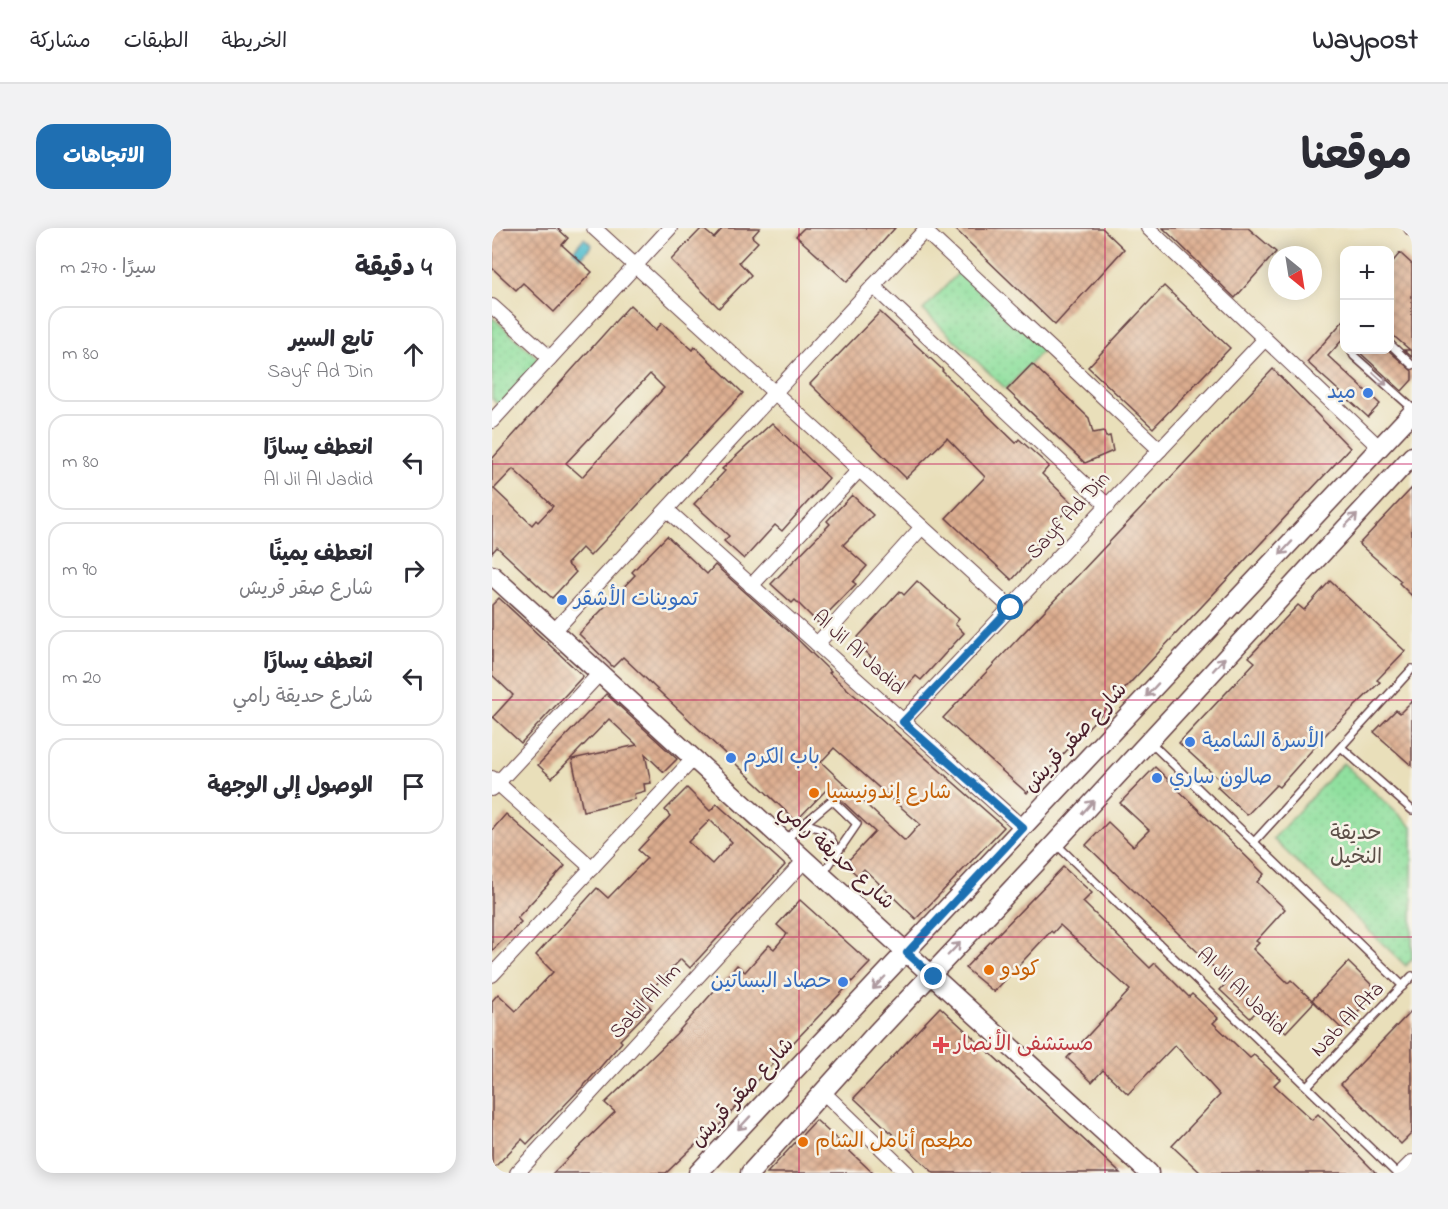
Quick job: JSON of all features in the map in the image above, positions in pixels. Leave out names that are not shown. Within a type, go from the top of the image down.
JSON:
[{"type":"street","points":[[594,228],[1011,608]]},
{"type":"street","points":[[494,414],[550,358],[670,228]]},
{"type":"street","points":[[1148,228],[1380,448]]},
{"type":"street","points":[[554,631],[926,229],[1160,450]]},
{"type":"street","points":[[873,286],[1108,506]]},
{"type":"street","points":[[492,306],[550,358]]},
{"type":"street","name":"Sayf Ad Din","points":[[903,722],[1265,339]]},
{"type":"street","name":"شارع صقر قريش","points":[[698,1173],[1412,414]]},
{"type":"street","points":[[750,1173],[930,974],[1055,843],[1412,456]]},
{"type":"street","points":[[751,586],[859,470]]},
{"type":"street","name":"Al Jil Al Jadid","points":[[667,510],[1023,828]]},
{"type":"street","points":[[817,644],[922,527]]},
{"type":"street","name":"شارع حديقة رامي","points":[[492,575],[1149,1173]]},
{"type":"street","points":[[592,868],[494,784],[600,673]]},
{"type":"street","points":[[492,975],[694,758]]},
{"type":"street","name":"Sabil Al llm","points":[[517,1173],[805,860]]},
{"type":"street","points":[[824,1093],[906,1173]]},
{"type":"street","points":[[1401,1173],[1412,1162]]},
{"type":"lane","points":[[1394,349],[1412,365]]},
{"type":"lane","points":[[1353,354],[1412,408]]},
{"type":"lane","points":[[1254,842],[1412,669]]},
{"type":"lane","points":[[1149,741],[1403,986]]},
{"type":"lane","points":[[1342,748],[1412,810]]},
{"type":"lane","points":[[784,841],[832,800],[857,824],[822,875]]},
{"type":"lane","points":[[804,824],[823,828],[834,840],[836,855]]},
{"type":"lane","name":"Al Jil Al Jadid","points":[[1055,843],[1396,1173]]},
{"type":"lane","name":"Nab Al Ata","points":[[1307,1086],[1412,976]]},
{"type":"green space","points":[[961,270],[1044,349],[1006,389],[923,310]]},
{"type":"green space","points":[[492,317],[541,361],[500,406],[492,399]]},
{"type":"green space","name":"حديقة النخيل","points":[[1343,763],[1412,827],[1412,959],[1406,966],[1273,839]]},
{"type":"water","points":[[584,238],[592,245],[581,258],[573,251]]},
{"type":"building","points":[[492,228],[557,228],[568,238],[562,245],[592,272],[554,312],[523,283],[516,290],[492,268]]},
{"type":"building","points":[[702,228],[714,238],[723,228],[760,228],[752,237],[758,242],[739,262],[751,275],[719,308],[671,260]]},
{"type":"building","points":[[804,228],[895,228],[847,282],[796,236]]},
{"type":"building","points":[[954,228],[1102,228],[1124,249],[1055,325]]},
{"type":"building","points":[[1163,228],[1248,228],[1269,246],[1268,261],[1235,298]]},
{"type":"building","points":[[1400,253],[1412,264],[1412,357],[1404,350],[1410,350],[1394,336],[1394,260]]},
{"type":"building","points":[[1164,286],[1230,348],[1153,428],[1088,367]]},
{"type":"building","points":[[630,305],[656,330],[662,323],[693,350],[695,347],[743,393],[590,556],[582,548],[567,564],[576,572],[552,598],[497,547],[492,553],[492,459]],"holes":[[[650,374],[664,388],[582,477],[566,463]],[[513,469],[553,506],[538,522],[536,520],[532,525],[494,489]]]},
{"type":"building","points":[[880,312],[943,370],[1016,443],[1019,439],[1049,466],[1042,474],[1073,504],[1039,539],[1044,544],[1012,580],[946,518],[985,477],[947,438],[906,478],[810,384]]},
{"type":"building","points":[[1340,325],[1340,342],[1328,356],[1380,404],[1368,417],[1307,362]]},
{"type":"building","points":[[1361,354],[1393,354],[1412,371],[1412,380],[1402,391]]},
{"type":"building","points":[[1032,364],[1089,418],[1093,433],[1104,431],[1106,437],[1110,436],[1113,451],[1085,463],[1007,390]]},
{"type":"building","points":[[1273,369],[1350,448],[1027,793],[943,718]]},
{"type":"building","points":[[772,423],[829,478],[782,531],[775,525],[744,559],[724,541],[729,536],[694,504],[725,471],[722,469]]},
{"type":"building","points":[[1412,488],[1412,596],[1399,583],[1401,581],[1359,544]]},
{"type":"building","points":[[852,495],[873,515],[843,545],[867,566],[853,582],[856,584],[818,623],[795,600],[792,603],[771,584],[830,524],[827,521]]},
{"type":"building","points":[[667,536],[707,574],[715,565],[793,635],[831,672],[829,673],[1004,827],[916,919],[864,869],[858,876],[845,864],[875,832],[828,788],[796,821],[623,657],[613,667],[579,634],[635,575],[632,572]],"holes":[[[834,748],[920,824],[905,841],[821,762]]]},
{"type":"building","points":[[917,581],[959,619],[955,624],[964,633],[921,680],[916,676],[905,688],[864,651],[868,647],[858,637],[900,591],[904,595]]},
{"type":"building","points":[[1330,581],[1405,651],[1377,680],[1380,682],[1328,732],[1279,787],[1276,785],[1247,815],[1217,787],[1222,782],[1179,743],[1255,662],[1249,657],[1298,605],[1304,610]]},
{"type":"building","points":[[499,598],[583,676],[521,743],[493,717],[513,695],[492,675],[492,605]]},
{"type":"building","points":[[606,694],[677,759],[664,772],[645,754],[651,783],[644,784],[645,791],[634,794],[635,799],[583,811],[572,759],[637,745],[609,719],[552,778],[538,765]]},
{"type":"building","points":[[1412,701],[1412,766],[1374,732],[1396,710],[1400,713]]},
{"type":"building","points":[[1155,767],[1264,874],[1257,882],[1285,909],[1256,941],[1259,943],[1253,949],[1288,983],[1291,980],[1314,1002],[1286,1032],[1260,1008],[1250,1018],[1220,990],[1228,981],[1086,845],[1108,822],[1133,846],[1149,830],[1120,803]]},
{"type":"building","points":[[687,788],[710,811],[717,804],[785,865],[690,968],[681,959],[642,999],[651,1008],[620,1040],[622,1042],[589,1080],[527,1144],[522,1139],[492,1170],[492,1001],[498,994],[516,1011],[553,972],[536,955],[597,888],[608,898],[647,858],[638,850],[670,816],[665,810]],"holes":[[[710,820],[732,842],[712,864],[688,842]]]},
{"type":"building","points":[[506,814],[565,866],[517,918],[521,922],[492,951],[492,830]]},
{"type":"building","points":[[1063,867],[1092,893],[1083,902],[1150,968],[1155,963],[1189,997],[1192,994],[1218,1018],[1213,1023],[1250,1058],[1254,1055],[1280,1079],[1274,1085],[1312,1120],[1318,1114],[1376,1173],[1201,1173],[1172,1146],[1220,1095],[1175,1045],[1128,1094],[1103,1070],[1092,1082],[1067,1058],[1130,990],[1060,925],[1053,933],[1051,931],[994,992],[965,968]]},
{"type":"building","points":[[800,900],[870,963],[737,1101],[740,1103],[715,1130],[713,1128],[666,1173],[553,1173],[615,1112],[605,1103],[676,1034],[737,965],[745,972],[769,945],[774,949],[787,934],[777,925]]},
{"type":"building","points":[[1348,962],[1378,991],[1342,1029],[1312,1000]]},
{"type":"building","points":[[940,1007],[1120,1173],[934,1173],[854,1098]]},
{"type":"building","points":[[1412,1010],[1412,1133],[1401,1144],[1341,1084]]},
{"type":"building","points":[[816,1120],[842,1144],[873,1173],[767,1173]]},
{"type":"place","name":"ميد","points":[[1368,393]]},
{"type":"place","name":"تموينات الأشقر","points":[[562,600]]},
{"type":"place","name":"الأسرة الشامية","points":[[1190,742]]},
{"type":"place","name":"باب الكرم","points":[[731,758]]},
{"type":"place","name":"صالون ساري","points":[[1157,778]]},
{"type":"place","name":"شارع إندونيسيا","points":[[814,793]]},
{"type":"place","name":"كودو","points":[[989,970]]},
{"type":"place","name":"حصاد البساتين","points":[[843,982]]},
{"type":"place","name":"مستشفى الأنصار","points":[[941,1045]]},
{"type":"place","name":"مطعم أنامل الشام","points":[[803,1142]]},
{"type":"route","points":[[934,977],[907,953],[1023,828],[903,722],[1011,608]]}]
